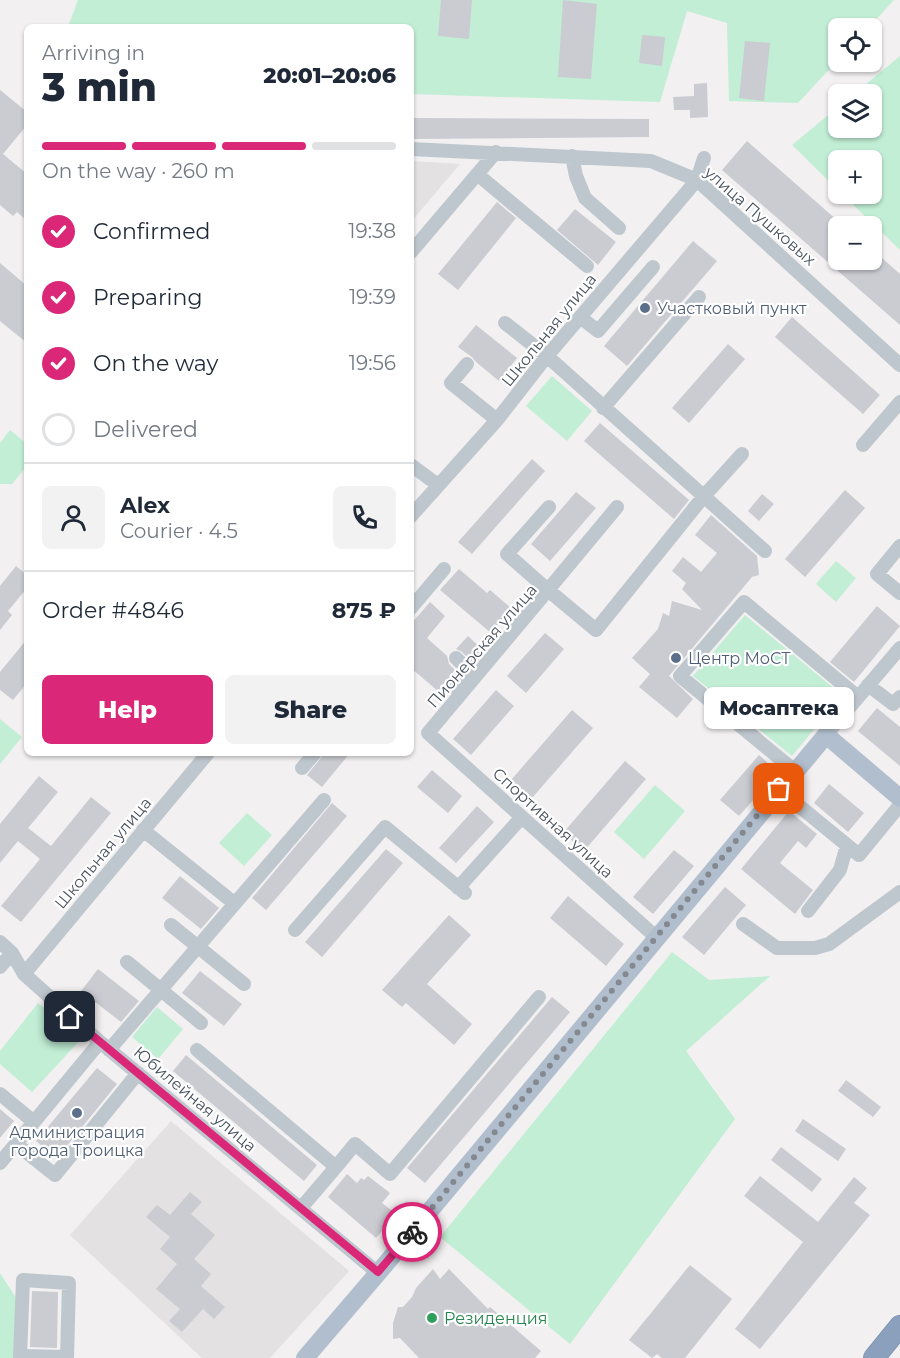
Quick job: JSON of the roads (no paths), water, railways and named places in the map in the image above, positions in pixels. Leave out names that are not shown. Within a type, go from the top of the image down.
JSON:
[{"type":"highway","points":[[874,1358],[900,1326]]},
{"type":"main road","points":[[305,1358],[826,735],[900,798]]},
{"type":"street","name":"улица Пушковых","points":[[414,149],[651,161],[697,180],[900,365]]},
{"type":"street","points":[[414,248],[496,152]]},
{"type":"street","points":[[572,156],[576,176],[585,198],[619,228]]},
{"type":"street","name":"Школьная улица","points":[[414,513],[497,420],[547,356],[697,180],[704,158]]},
{"type":"street","points":[[477,174],[587,266]]},
{"type":"street","points":[[580,317],[598,331],[653,267]]},
{"type":"street","points":[[603,408],[699,297]]},
{"type":"street","points":[[505,323],[547,356],[765,551]]},
{"type":"street","points":[[467,364],[451,383],[497,420]]},
{"type":"street","points":[[863,445],[900,402]]},
{"type":"street","name":"Пионерская улица","points":[[428,734],[548,590],[595,624],[742,454]]},
{"type":"street","points":[[414,467],[438,485]]},
{"type":"street","points":[[549,507],[507,554],[548,590],[617,507]]},
{"type":"street","points":[[900,546],[877,574],[900,593]]},
{"type":"street","points":[[414,604],[444,569]]},
{"type":"street","points":[[795,771],[680,676],[744,602],[858,697]]},
{"type":"street","points":[[826,735],[900,648]]},
{"type":"street","points":[[456,658],[468,669],[453,686],[462,693]]},
{"type":"street","points":[[868,685],[893,704],[900,697]]},
{"type":"street","name":"Спортивная улица","points":[[428,734],[657,938]]},
{"type":"street","name":"Школьная улица","points":[[24,974],[206,756]]},
{"type":"street","points":[[302,768],[312,756]]},
{"type":"street","points":[[787,796],[859,855],[900,806]]},
{"type":"street","points":[[0,1163],[34,1122],[104,1046],[161,990],[324,800]]},
{"type":"street","points":[[295,930],[385,827],[461,890],[520,818]]},
{"type":"street","points":[[144,830],[234,903]]},
{"type":"street","points":[[808,911],[840,870],[845,852],[849,847]]},
{"type":"street","points":[[743,924],[777,948],[815,948],[830,944],[900,892]]},
{"type":"street","points":[[171,925],[244,984]]},
{"type":"street","name":"Юбилейная улица","points":[[0,942],[12,953],[24,974],[104,1046],[378,1272]]},
{"type":"street","points":[[0,967],[12,953]]},
{"type":"street","points":[[127,962],[201,1023]]},
{"type":"street","points":[[301,1208],[355,1144],[390,1174],[539,997]]},
{"type":"street","points":[[197,1050],[336,1167]]},
{"type":"street","points":[[16,1143],[56,1176],[138,1073]]},
{"type":"street","points":[[0,1094],[34,1122]]},
{"type":"street","points":[[23,1280],[69,1282],[67,1358],[20,1356],[23,1280]]},
{"type":"place","name":"Участковый пункт","points":[[645,308]]},
{"type":"place","name":"Центр МоСТ","points":[[676,658]]},
{"type":"place","name":"Мосаптека","points":[[779,789]]},
{"type":"place","name":"Администрация города Троицка","points":[[77,1113]]},
{"type":"place","name":"Резиденция","points":[[432,1318]]}]
